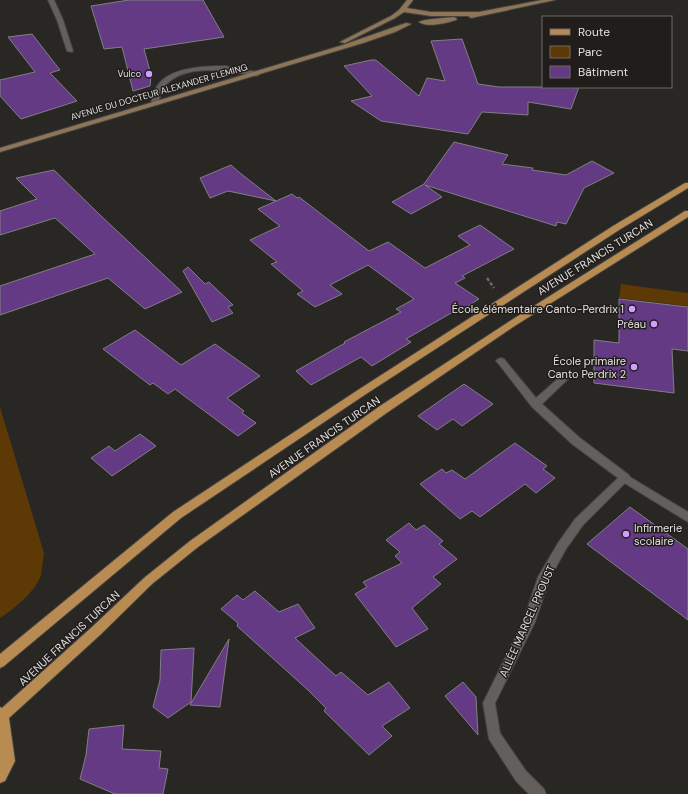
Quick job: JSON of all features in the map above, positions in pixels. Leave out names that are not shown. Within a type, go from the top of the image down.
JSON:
[{"type":"main road","name":"AVENUE DU DOCTEUR ALEXANDER FLEMING","points":[[323,53],[393,17],[395,13],[400,11],[410,0]]},
{"type":"main road","points":[[422,13],[425,18],[422,22],[436,22],[552,0]]},
{"type":"main road","points":[[400,11],[414,10],[422,13],[478,14]]},
{"type":"main road","points":[[393,17],[396,21],[408,24]]},
{"type":"main road","name":"AVENUE DU DOCTEUR ALEXANDER FLEMING","points":[[0,150],[337,50],[408,24],[422,22]]},
{"type":"main road","name":"AVENUE FRANCIS TURCAN","points":[[0,662],[177,515],[395,370],[610,232],[688,185]]},
{"type":"main road","name":"AVENUE FRANCIS TURCAN","points":[[1,715],[96,631],[148,581],[194,544],[384,409],[484,342],[688,213]]},
{"type":"main road","points":[[0,776],[8,761],[1,715]]},
{"type":"street","points":[[51,0],[60,20],[70,51]]},
{"type":"street","points":[[155,103],[160,88],[171,76],[202,68],[225,68],[257,74]]},
{"type":"street","points":[[501,361],[536,404],[576,441],[625,478],[688,518]]},
{"type":"street","points":[[536,404],[564,378]]},
{"type":"street","name":"ALLÉE MARCEL PROUST","points":[[539,794],[521,776],[494,735],[489,704],[529,622],[544,577],[562,546],[579,522],[625,478]]},
{"type":"green space","points":[[621,284],[688,293],[688,306],[619,298]]},
{"type":"green space","points":[[0,407],[44,553],[41,575],[35,587],[18,605],[0,618]]},
{"type":"building","points":[[129,0],[203,0],[224,37],[144,49],[151,75],[150,86],[133,91],[122,47],[104,49],[91,6]]},
{"type":"building","points":[[32,34],[60,70],[50,73],[77,101],[21,119],[0,96],[0,80],[35,72],[8,37]]},
{"type":"building","points":[[462,39],[478,84],[499,87],[579,88],[571,109],[528,102],[528,115],[482,112],[468,134],[381,121],[351,101],[372,96],[344,66],[371,60],[376,60],[419,96],[427,78],[445,81],[431,41]]},
{"type":"building","points":[[454,142],[508,155],[502,164],[533,168],[532,170],[566,175],[592,161],[614,173],[584,188],[566,224],[557,222],[556,226],[425,185],[442,197],[411,214],[392,202],[424,184]]},
{"type":"building","points":[[231,165],[276,201],[228,191],[210,198],[200,178]]},
{"type":"building","points":[[54,170],[182,292],[145,309],[108,278],[0,315],[0,286],[95,254],[55,218],[0,235],[0,211],[37,199],[16,178]]},
{"type":"building","points":[[292,194],[297,198],[299,197],[369,251],[388,242],[425,268],[470,245],[458,236],[480,225],[514,249],[462,276],[465,278],[455,283],[479,299],[455,314],[453,312],[406,339],[411,342],[372,366],[361,357],[311,385],[296,371],[345,343],[344,342],[401,312],[396,309],[414,299],[368,265],[330,285],[342,294],[315,307],[297,294],[303,291],[271,264],[277,262],[250,240],[280,226],[258,209]]},
{"type":"building","points":[[188,267],[205,284],[209,282],[233,305],[228,307],[233,313],[212,322],[183,271]]},
{"type":"building","name":"École primaire Canto Perdrix 2","points":[[619,299],[688,307],[688,351],[672,349],[674,393],[594,383],[594,340],[619,343]]},
{"type":"building","points":[[135,330],[181,365],[215,344],[260,376],[227,398],[244,411],[242,413],[256,423],[238,436],[175,389],[168,394],[153,383],[150,385],[103,349]]},
{"type":"building","points":[[464,384],[493,404],[462,426],[453,419],[437,430],[418,416]]},
{"type":"building","points":[[140,434],[156,446],[112,476],[91,458],[109,446],[115,451]]},
{"type":"building","points":[[515,443],[547,466],[543,469],[555,478],[536,493],[525,484],[480,517],[472,511],[460,519],[420,484],[442,469],[446,473],[452,470],[465,479]]},
{"type":"building","points":[[630,507],[688,549],[688,620],[587,544]]},
{"type":"building","points":[[409,523],[416,530],[424,525],[443,541],[439,544],[457,559],[433,577],[441,584],[412,608],[428,629],[396,647],[355,594],[367,587],[363,582],[402,563],[395,556],[400,552],[386,540]]},
{"type":"building","points":[[255,591],[279,612],[298,604],[315,628],[295,638],[336,676],[341,672],[368,695],[389,682],[410,708],[382,726],[392,736],[369,755],[324,711],[326,708],[309,691],[237,626],[238,623],[221,609],[237,595],[243,600]]},
{"type":"building","points":[[229,639],[220,707],[190,705]]},
{"type":"building","points":[[194,648],[191,702],[168,718],[153,707],[160,680],[161,650]]},
{"type":"building","points":[[463,682],[476,697],[478,735],[445,696]]},
{"type":"building","points":[[124,725],[122,749],[161,751],[159,768],[168,769],[163,794],[115,794],[80,779],[86,755],[89,729]]},
{"type":"place","name":"Vulco","points":[[149,74]]},
{"type":"place","name":"École élémentaire Canto-Perdrix 1","points":[[632,309]]},
{"type":"place","name":"Préau","points":[[654,324]]},
{"type":"place","name":"École primaire Canto Perdrix 2","points":[[634,367]]},
{"type":"place","name":"Infirmerie scolaire","points":[[626,534]]}]
